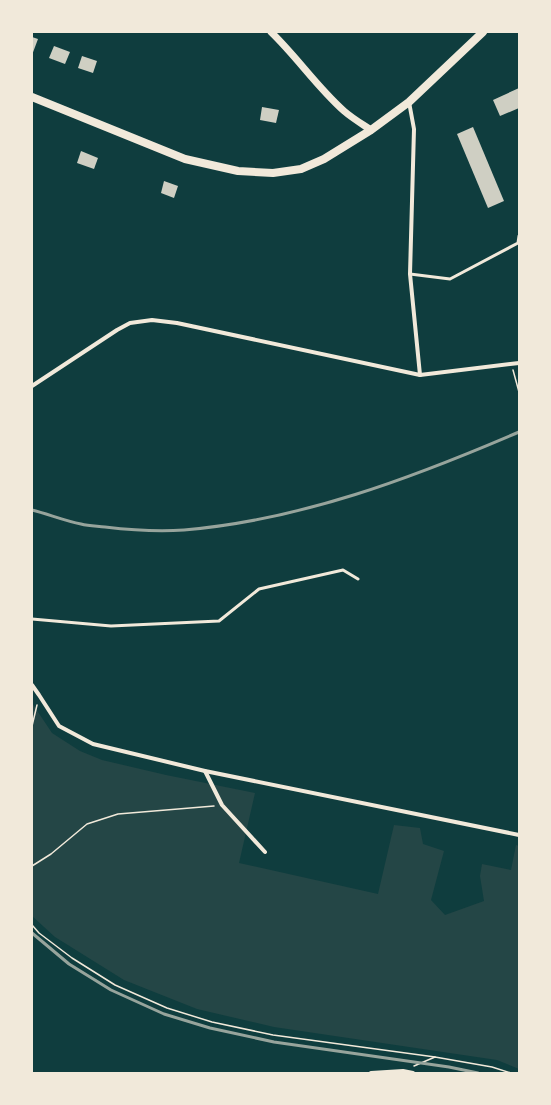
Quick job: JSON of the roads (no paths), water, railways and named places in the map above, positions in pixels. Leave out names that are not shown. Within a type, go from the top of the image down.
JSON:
[{"type":"main road","points":[[32,97],[185,159],[238,171],[273,172],[301,169],[324,159],[372,130],[409,102],[483,32]]},
{"type":"street","points":[[272,32],[287,47],[321,88],[345,112],[372,130]]},
{"type":"street","points":[[409,102],[414,129],[410,274],[420,375]]},
{"type":"street","points":[[32,386],[117,330],[130,323],[152,320],[178,323],[420,375],[519,364]]},
{"type":"street","points":[[32,685],[59,726],[93,744],[205,771],[519,835]]},
{"type":"street","points":[[205,771],[222,805],[265,852]]},
{"type":"street","points":[[371,1073],[403,1071],[413,1073]]},
{"type":"lane","points":[[410,274],[450,279],[518,243],[519,236]]},
{"type":"lane","points":[[32,619],[111,626],[219,621],[259,589],[344,570],[358,579]]},
{"type":"railway","points":[[32,510],[84,525],[134,530],[174,531],[228,525],[313,507],[397,481],[519,432]]},
{"type":"railway","points":[[32,933],[69,964],[111,990],[164,1014],[210,1028],[274,1042],[449,1067],[478,1073]]}]
